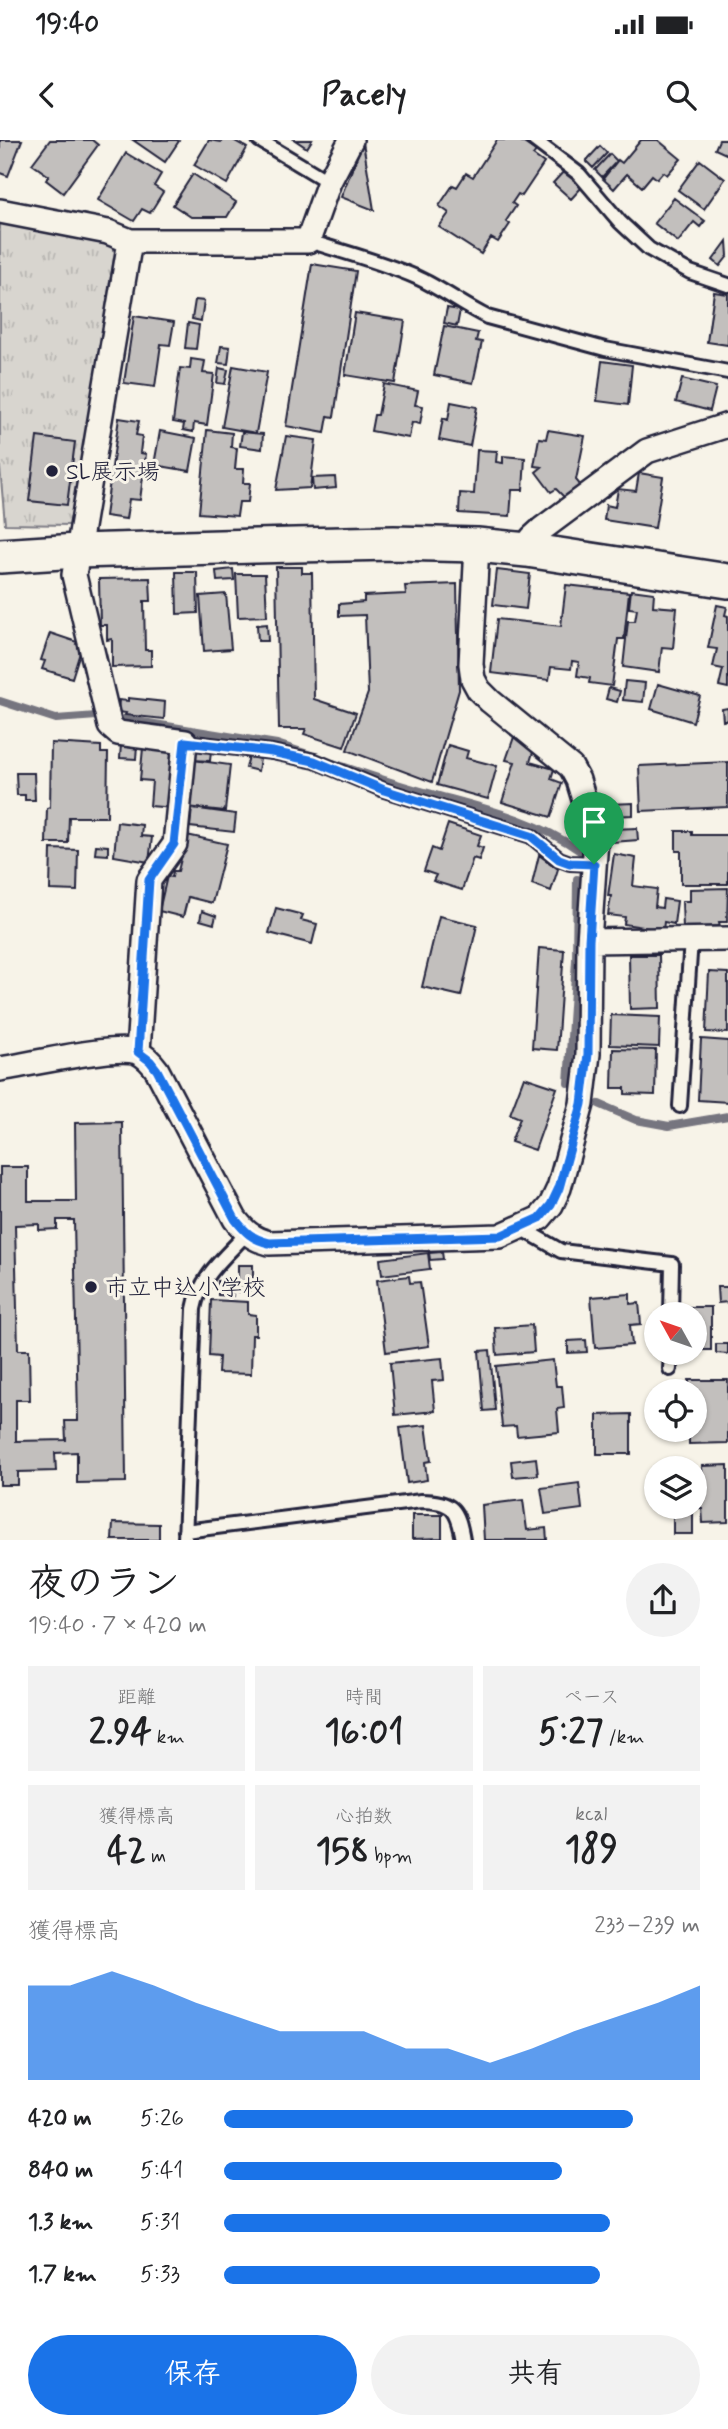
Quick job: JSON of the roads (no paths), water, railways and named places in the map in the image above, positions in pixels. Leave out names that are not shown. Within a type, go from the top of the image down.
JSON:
[{"type":"main road","points":[[0,556],[77,551],[382,544],[477,545],[527,550],[728,582]]},
{"type":"street","points":[[0,211],[108,232],[130,240],[308,241],[329,182],[351,140]]},
{"type":"street","points":[[130,240],[74,575],[110,726],[118,733],[185,742],[174,844],[149,880],[138,1052]]},
{"type":"street","points":[[527,550],[532,538],[542,528],[648,451],[728,425]]},
{"type":"street","points":[[0,1069],[112,1050],[138,1052],[157,1070],[235,1219],[257,1240],[269,1243],[476,1238],[500,1236],[540,1218],[551,1205],[559,1188],[582,1104],[588,1054],[589,941],[596,839],[578,780],[570,767],[490,701],[473,679],[471,651],[477,545]]},
{"type":"street","points":[[589,941],[728,939]]},
{"type":"lane","points":[[259,140],[329,182]]},
{"type":"lane","points":[[534,140],[579,174],[620,222],[649,249],[690,272],[728,285]]},
{"type":"lane","points":[[308,241],[415,276],[487,317],[606,349],[728,372]]},
{"type":"lane","points":[[185,742],[272,752],[314,761],[384,790],[531,836],[559,859],[570,863],[594,864]]},
{"type":"lane","points":[[680,1106],[691,939]]},
{"type":"lane","points":[[521,1228],[561,1251],[672,1264],[671,1302]]},
{"type":"lane","points":[[247,1233],[206,1275],[197,1293],[194,1308],[185,1535],[436,1501],[452,1507],[460,1519],[463,1540]]},
{"type":"lane","points":[[670,1365],[670,1369]]},
{"type":"waterway","points":[[0,701],[56,719],[97,716]]},
{"type":"waterway","points":[[124,719],[277,744],[311,755]]},
{"type":"waterway","points":[[333,763],[525,822],[580,851]]},
{"type":"waterway","points":[[568,1083],[576,960],[577,879]]},
{"type":"waterway","points":[[599,1104],[636,1120],[669,1126],[728,1116]]},
{"type":"place","name":"SL展示場","points":[[52,471]]},
{"type":"place","name":"市立中込小学校","points":[[91,1287]]}]
